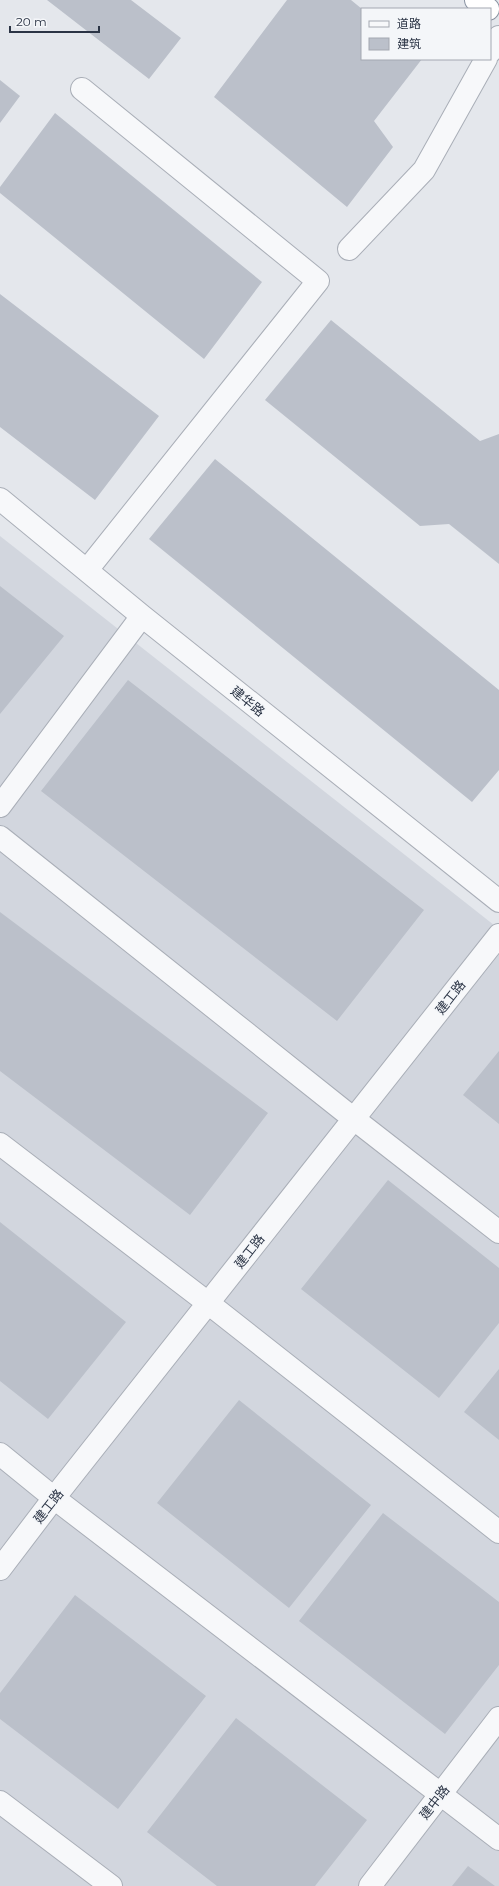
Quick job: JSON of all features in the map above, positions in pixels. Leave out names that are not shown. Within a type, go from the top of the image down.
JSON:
[{"type":"highway","points":[[476,0],[486,8]]},
{"type":"street","points":[[491,50],[499,36]]},
{"type":"street","points":[[349,249],[424,170],[485,60]]},
{"type":"street","points":[[82,89],[318,281],[88,570]]},
{"type":"street","name":"建华路","points":[[0,499],[142,616],[499,901]]},
{"type":"street","points":[[0,806],[142,616]]},
{"type":"street","points":[[0,838],[499,1232]]},
{"type":"street","name":"建工路","points":[[0,1569],[54,1498],[499,935]]},
{"type":"street","points":[[0,1144],[208,1303],[499,1532]]},
{"type":"street","points":[[0,1454],[54,1498],[499,1839]]},
{"type":"street","name":"建中路","points":[[370,1886],[499,1718]]},
{"type":"street","points":[[0,1802],[111,1886]]},
{"type":"shaded area","points":[[0,536],[499,929],[499,1886],[0,1886]]},
{"type":"building","points":[[47,0],[131,0],[181,38],[149,79]]},
{"type":"building","points":[[287,0],[351,0],[361,8],[361,60],[421,60],[374,121],[393,147],[347,207],[214,97]]},
{"type":"building","points":[[0,80],[20,96],[0,123]]},
{"type":"building","points":[[55,113],[262,282],[204,359],[0,193],[0,187]]},
{"type":"building","points":[[0,294],[159,416],[95,500],[0,427]]},
{"type":"building","points":[[331,320],[480,441],[499,434],[499,564],[449,524],[420,526],[265,400]]},
{"type":"building","points":[[215,459],[499,690],[499,770],[472,802],[149,539]]},
{"type":"building","points":[[0,586],[64,636],[0,714]]},
{"type":"building","points":[[128,680],[424,910],[337,1021],[41,791]]},
{"type":"building","points":[[0,912],[268,1113],[190,1215],[0,1071]]},
{"type":"building","points":[[499,1051],[499,1124],[463,1095]]},
{"type":"building","points":[[388,1180],[499,1268],[499,1323],[439,1398],[301,1289]]},
{"type":"building","points":[[0,1222],[126,1322],[48,1419],[0,1381]]},
{"type":"building","points":[[499,1369],[499,1440],[464,1412]]},
{"type":"building","points":[[239,1400],[371,1505],[289,1608],[157,1503]]},
{"type":"building","points":[[383,1513],[499,1602],[499,1665],[445,1734],[299,1621]]},
{"type":"building","points":[[75,1595],[206,1696],[118,1809],[0,1719],[0,1693]]},
{"type":"building","points":[[236,1718],[367,1820],[315,1886],[217,1886],[147,1832]]},
{"type":"building","points":[[468,1866],[495,1886],[452,1886]]}]
